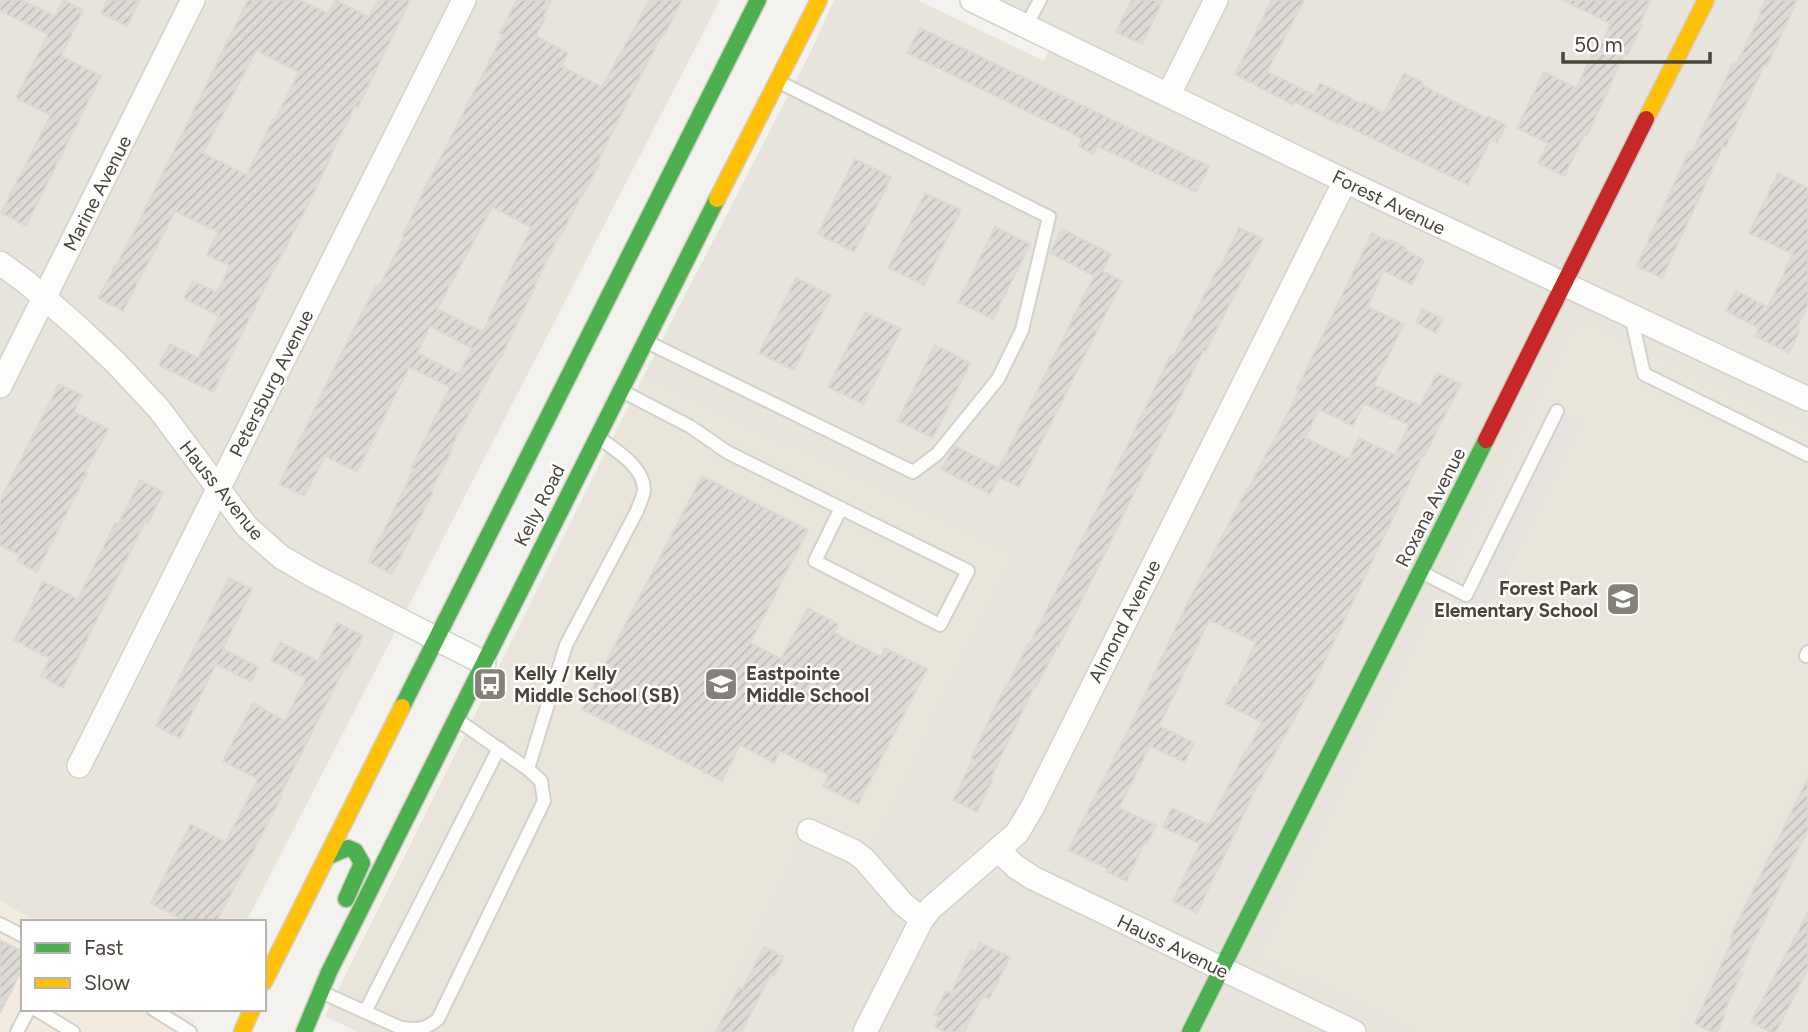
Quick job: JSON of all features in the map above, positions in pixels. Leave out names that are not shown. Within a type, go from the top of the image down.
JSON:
[{"type":"street","name":"Marine Avenue","points":[[0,386],[193,0]]},
{"type":"street","name":"Petersburg Avenue","points":[[79,766],[464,0]]},
{"type":"street","name":"Kelly Road","points":[[266,978],[758,0]]},
{"type":"street","name":"Kelly Road","points":[[304,1032],[329,972],[620,390],[819,0]]},
{"type":"street","name":"Forest Avenue","points":[[972,0],[1345,181],[1808,399]]},
{"type":"street","points":[[1169,94],[1216,0]]},
{"type":"street","name":"Roxana Avenue","points":[[1191,1032],[1706,0]]},
{"type":"street","name":"Almond Avenue","points":[[865,1032],[922,919],[931,908],[1017,834],[1345,181]]},
{"type":"street","name":"Hauss Avenue","points":[[0,263],[107,354],[159,409],[247,527],[264,543],[281,557],[312,575],[484,663]]},
{"type":"street","points":[[809,831],[853,851],[903,904],[922,919]]},
{"type":"street","points":[[327,857],[349,847],[358,852],[362,863],[340,910]]},
{"type":"street","name":"Hauss Avenue","points":[[998,850],[1023,873],[1354,1032]]},
{"type":"street","points":[[324,944],[329,972]]},
{"type":"lane","points":[[1027,26],[1040,0]]},
{"type":"lane","points":[[645,341],[913,472],[937,454],[998,379],[1022,330],[1049,217],[779,82]]},
{"type":"lane","points":[[1631,316],[1644,374],[1808,455]]},
{"type":"lane","points":[[620,390],[691,427],[727,452],[841,508],[968,571],[940,625],[815,561],[841,508]]},
{"type":"lane","points":[[1421,572],[1466,595],[1557,411]]},
{"type":"lane","points":[[528,769],[566,645],[644,492],[641,476],[635,467],[597,436]]},
{"type":"lane","points":[[321,991],[401,1028],[415,1030],[429,1027],[438,1019],[544,801],[541,782],[528,769],[456,719]]},
{"type":"lane","points":[[365,1012],[499,748]]},
{"type":"lane","points":[[0,924],[21,935]]},
{"type":"lane","points":[[17,1032],[28,1011]]},
{"type":"lane","points":[[38,1011],[73,1032]]},
{"type":"lane","points":[[157,1011],[190,1032]]},
{"type":"lane","points":[[162,1032],[169,1018]]},
{"type":"shaded area","points":[[0,0],[720,0],[247,920],[33,920],[0,900]]},
{"type":"shaded area","points":[[834,0],[917,0],[1044,61],[1060,29],[998,0],[1808,0],[1808,1032],[707,1032],[813,814],[872,844],[644,375],[811,51]]},
{"type":"shaded area","name":"Forest Park Elementary School","points":[[1579,319],[1808,430],[1808,769],[1678,1032],[1418,1032],[1260,957]]},
{"type":"shaded area","name":"Eastpointe Middle School","points":[[644,375],[1015,554],[873,844],[813,815],[707,1032],[358,1032],[325,1016]]},
{"type":"shaded area","points":[[1557,411],[1581,422],[1490,607],[1466,595]]},
{"type":"shaded area","points":[[0,900],[33,920],[21,920],[21,1011],[180,1011],[195,1021],[190,1032],[0,1032]]},
{"type":"building","points":[[0,0],[22,0],[56,16],[63,0],[83,10],[61,56],[101,76],[26,226],[1,213],[51,115],[16,98],[48,34],[0,11]]},
{"type":"building","points":[[108,0],[140,0],[127,26],[101,13]]},
{"type":"building","points":[[248,0],[300,0],[329,14],[335,0],[369,17],[378,0],[410,0],[213,392],[159,365],[170,344],[198,358],[219,316],[184,298],[193,281],[217,293],[230,266],[207,255],[218,232],[175,211],[123,311],[98,298],[136,228]],"holes":[[[256,50],[299,72],[247,175],[203,153]]]},
{"type":"building","points":[[517,0],[551,0],[536,36],[568,53],[561,66],[602,87],[650,0],[682,0],[642,72],[597,163],[599,164],[560,234],[501,357],[450,449],[452,450],[431,491],[433,492],[392,574],[368,562],[414,469],[411,468],[450,387],[409,367],[357,472],[325,456],[304,496],[279,484],[340,356],[404,238],[402,237],[421,196],[503,35],[499,33]],"holes":[[[492,207],[531,227],[483,332],[437,309]],[[430,326],[472,348],[459,374],[417,353]]]},
{"type":"building","points":[[1132,0],[1163,0],[1142,44],[1116,32]]},
{"type":"building","points":[[1272,0],[1304,0],[1267,72],[1314,95],[1320,83],[1384,113],[1404,73],[1422,82],[1421,85],[1486,118],[1488,116],[1506,125],[1497,143],[1491,139],[1468,185],[1339,122],[1338,124],[1295,102],[1293,105],[1235,74]]},
{"type":"building","points":[[1563,0],[1651,0],[1640,23],[1642,25],[1627,55],[1624,54],[1587,136],[1584,135],[1564,176],[1538,163],[1548,143],[1517,128],[1544,72],[1576,88],[1611,24]]},
{"type":"building","points":[[1766,0],[1797,0],[1726,147],[1723,146],[1662,278],[1637,266],[1689,151],[1692,153],[1733,63],[1736,65]]},
{"type":"building","points":[[920,28],[1209,166],[1196,192],[1097,146],[1093,154],[1079,146],[1082,139],[1076,135],[907,53]]},
{"type":"building","points":[[855,159],[891,177],[854,252],[818,234]]},
{"type":"building","points":[[1778,173],[1808,188],[1808,304],[1796,329],[1800,330],[1789,353],[1755,336],[1759,328],[1726,311],[1736,291],[1768,307],[1793,254],[1749,233]]},
{"type":"building","points":[[925,193],[961,210],[924,285],[888,268]]},
{"type":"building","points":[[995,227],[1030,244],[993,319],[958,302]]},
{"type":"building","points":[[1239,228],[1263,239],[1205,352],[1203,351],[1058,647],[1036,687],[1034,686],[977,812],[953,800],[973,759],[971,758],[1091,522],[1170,356],[1173,357]]},
{"type":"building","points":[[1062,229],[1111,254],[1102,271],[1122,281],[1019,487],[999,477],[990,494],[941,469],[955,446],[999,468],[1094,276],[1050,253]]},
{"type":"building","points":[[1372,233],[1406,248],[1405,250],[1424,260],[1412,285],[1384,271],[1367,307],[1404,324],[1374,385],[1420,406],[1437,373],[1461,384],[1422,456],[1320,671],[1254,792],[1197,913],[1173,901],[1200,844],[1163,827],[1172,808],[1209,825],[1248,750],[1262,722],[1225,704],[1256,642],[1209,620],[1159,726],[1194,743],[1185,762],[1150,746],[1119,808],[1156,825],[1147,844],[1144,843],[1127,881],[1068,850],[1130,727],[1183,612],[1270,449],[1299,390],[1297,389]],"holes":[[[1364,403],[1409,425],[1395,455],[1359,438],[1349,459],[1305,438],[1319,409],[1353,426]]]},
{"type":"building","points":[[796,278],[831,295],[794,370],[759,353]]},
{"type":"building","points":[[1422,309],[1443,319],[1436,333],[1416,323]]},
{"type":"building","points":[[865,312],[901,329],[863,404],[828,387]]},
{"type":"building","points":[[935,345],[970,363],[933,438],[898,421]]},
{"type":"building","points":[[59,384],[82,395],[74,412],[108,429],[37,572],[17,561],[20,555],[0,545],[0,501]]},
{"type":"building","points":[[702,476],[808,530],[750,643],[781,659],[808,608],[838,624],[834,633],[881,657],[885,648],[927,669],[858,804],[823,786],[829,775],[780,751],[774,763],[740,745],[722,781],[582,709]]},
{"type":"building","points":[[140,480],[163,492],[148,523],[145,522],[63,688],[41,676],[50,658],[14,640],[43,581],[78,599],[115,523],[118,525]]},
{"type":"building","points":[[229,578],[252,589],[223,649],[258,667],[251,682],[216,664],[180,738],[156,726]]},
{"type":"building","points":[[337,623],[363,636],[217,920],[183,920],[151,903],[191,824],[226,842],[258,779],[223,761],[253,703],[285,721],[306,678],[271,660],[280,642],[318,661]]},
{"type":"building","points":[[1808,778],[1808,829],[1739,972],[1742,973],[1717,1032],[1712,1032],[1695,1024],[1733,939],[1730,938]]},
{"type":"building","points":[[1808,912],[1808,968],[1776,1032],[1770,1032],[1751,1022]]},
{"type":"building","points":[[0,940],[21,951],[21,971],[0,1013]]},
{"type":"building","points":[[980,943],[1010,957],[989,999],[982,996],[964,1032],[945,1032],[935,1027],[940,1017],[934,1014],[946,991],[951,993],[971,950],[975,952]]},
{"type":"building","points":[[764,947],[784,957],[774,976],[771,974],[741,1032],[716,1032],[739,987],[743,989]]},
{"type":"traffic: fast","points":[[402,707],[758,0]]},
{"type":"traffic: fast","points":[[304,1032],[329,972],[717,199]]},
{"type":"traffic: fast","points":[[1190,1032],[1486,440]]},
{"type":"traffic: fast","points":[[327,857],[348,848],[355,851],[362,863],[346,899]]},
{"type":"traffic: slow","points":[[717,199],[819,0]]},
{"type":"traffic: slow","points":[[1646,119],[1706,0]]},
{"type":"traffic: slow","points":[[266,978],[402,707]]},
{"type":"traffic: slow","points":[[242,1032],[251,1011]]},
{"type":"traffic: jam","points":[[1486,440],[1646,119]]},
{"type":"place","name":"Forest Park Elementary School","points":[[1623,599]]},
{"type":"place","name":"Kelly / Kelly Middle School (SB)","points":[[490,684]]},
{"type":"place","name":"Eastpointe Middle School","points":[[721,684]]}]
